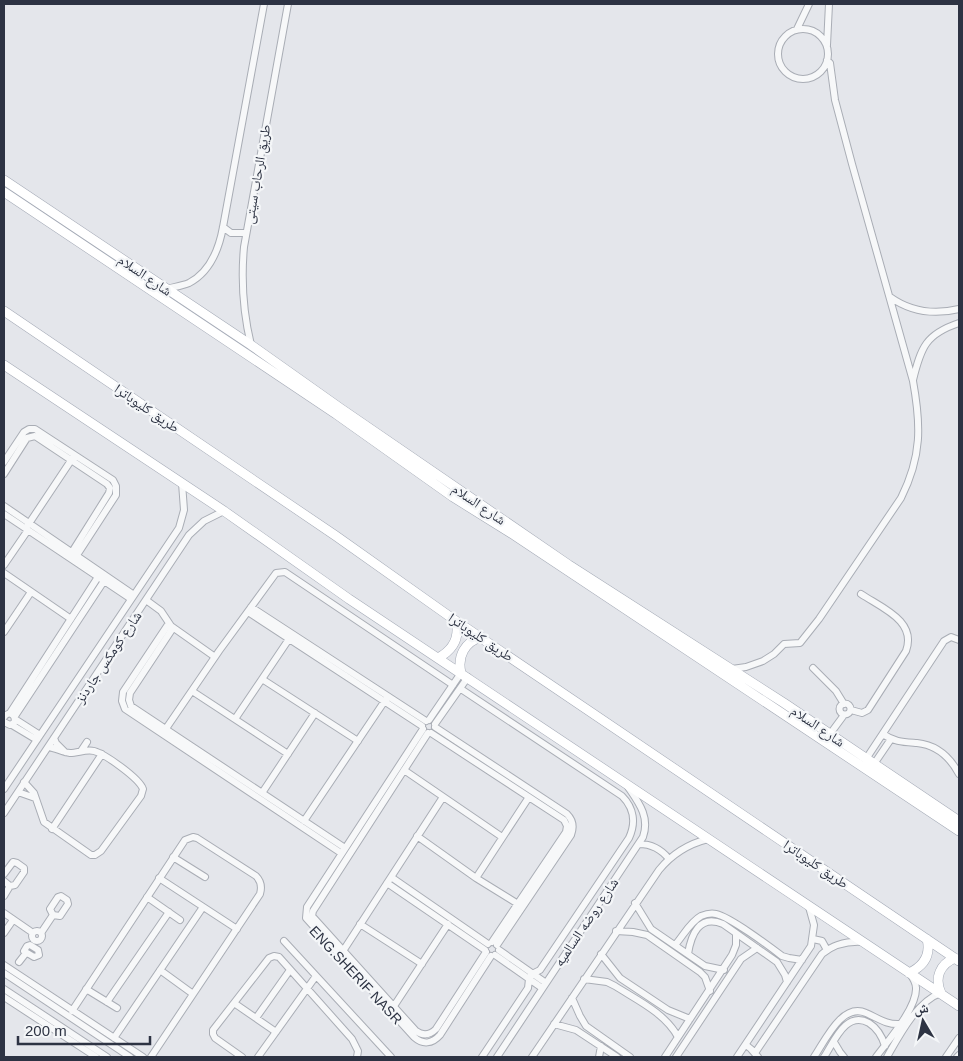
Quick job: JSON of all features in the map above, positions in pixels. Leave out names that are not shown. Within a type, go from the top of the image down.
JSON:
[{"type":"main road","name":"شارع السلام","points":[[4,180],[251,345],[453,497],[514,535],[959,831]]},
{"type":"main road","name":"شارع السلام","points":[[4,192],[569,565],[732,669],[959,821]]},
{"type":"main road","name":"طريق كليوباترا","points":[[4,311],[336,536],[456,621],[957,959]]},
{"type":"main road","points":[[4,365],[224,511],[349,599],[959,1006]]},
{"type":"main road","points":[[438,658],[451,648],[456,641],[458,633],[456,621]]},
{"type":"main road","points":[[465,675],[460,661],[463,650],[470,642],[481,637]]},
{"type":"main road","points":[[909,973],[918,968],[926,959],[927,939]]},
{"type":"main road","points":[[941,994],[938,982],[940,971],[946,963],[957,959]]},
{"type":"street","name":"طريق الرحاب سيتى","points":[[166,289],[188,283],[198,277],[216,253],[223,227],[264,4]]},
{"type":"street","name":"طريق الرحاب سيتى","points":[[251,345],[245,318],[242,289],[246,233],[288,4]]},
{"type":"street","points":[[798,29],[809,4]]},
{"type":"street","points":[[827,49],[820,35],[813,31],[798,29],[786,35],[778,47],[779,62],[787,74],[800,79],[820,72],[827,60],[829,4]]},
{"type":"street","points":[[732,669],[746,667],[763,661],[784,644],[800,643],[819,619],[901,498],[912,470],[918,440],[919,416],[913,381],[852,164],[835,100],[830,63],[827,60]]},
{"type":"street","points":[[223,227],[236,234],[246,233]]},
{"type":"street","points":[[890,296],[903,305],[926,312],[959,309]]},
{"type":"street","points":[[913,381],[918,358],[927,341],[942,329],[959,323]]},
{"type":"street","points":[[4,462],[22,434],[32,428],[38,430],[73,457]]},
{"type":"street","points":[[4,474],[27,438],[37,436],[110,478],[115,483],[114,498],[74,554]]},
{"type":"street","points":[[4,565],[73,457]]},
{"type":"street","name":"شارع كومكس جاردنز","points":[[4,789],[179,528],[184,510],[182,483]]},
{"type":"street","points":[[4,506],[27,527],[101,579],[133,597]]},
{"type":"street","name":"شارع كومكس جاردنز","points":[[4,814],[190,535],[204,521],[224,511]]},
{"type":"street","points":[[4,514],[74,554],[133,597]]},
{"type":"street","points":[[179,528],[190,535]]},
{"type":"street","points":[[165,730],[276,573],[286,572],[453,685]]},
{"type":"street","points":[[4,573],[71,619]]},
{"type":"street","points":[[4,733],[8,719],[71,619],[101,579]]},
{"type":"street","points":[[8,719],[101,579]]},
{"type":"street","points":[[4,632],[31,592]]},
{"type":"street","points":[[813,668],[836,691],[844,704],[849,705],[851,710],[862,713],[868,710],[906,651],[908,642],[906,629],[898,618],[862,594]]},
{"type":"street","points":[[146,600],[161,611],[171,625],[215,657]]},
{"type":"street","points":[[250,610],[489,767],[567,814],[572,821],[573,830],[571,835],[518,904],[492,949]]},
{"type":"street","points":[[171,625],[129,696],[130,703],[134,709],[262,793],[343,851]]},
{"type":"street","points":[[171,625],[123,692],[122,701],[125,709],[343,851]]},
{"type":"street","points":[[235,719],[262,679],[287,635]]},
{"type":"street","points":[[870,761],[883,734],[944,641],[951,637],[959,640]]},
{"type":"street","points":[[465,675],[453,685],[448,699],[404,770],[375,808],[312,913],[313,918],[343,951],[368,983],[394,1006],[416,1031],[422,1034],[431,1033],[436,1029],[492,949],[544,870],[566,832],[567,826],[564,820],[489,767]]},
{"type":"street","points":[[448,699],[461,689],[465,675]]},
{"type":"street","points":[[262,679],[358,741]]},
{"type":"street","points":[[461,689],[618,793],[625,799],[632,811],[633,825],[629,838],[540,970],[530,976],[528,988],[482,1057]]},
{"type":"street","points":[[192,691],[288,754]]},
{"type":"street","points":[[304,822],[386,699]]},
{"type":"street","points":[[842,714],[840,707],[844,704]]},
{"type":"street","points":[[829,733],[842,714],[849,713],[851,710]]},
{"type":"street","points":[[262,793],[315,713]]},
{"type":"street","points":[[8,719],[38,738]]},
{"type":"street","name":"ENG.SHERIF NASR","points":[[429,727],[375,808],[343,851],[307,907],[305,916],[308,922],[368,983],[416,1040],[422,1042],[429,1043],[436,1040],[440,1035],[492,949]]},
{"type":"street","points":[[883,734],[891,739],[922,744],[937,750],[951,760],[959,774]]},
{"type":"street","points":[[54,738],[65,752]]},
{"type":"street","points":[[870,761],[891,739]]},
{"type":"street","points":[[81,751],[87,742]]},
{"type":"street","points":[[24,782],[34,793],[42,819],[52,829],[88,854],[95,855],[101,851],[141,796],[143,789],[138,781],[102,754],[89,750],[73,753],[65,752],[48,747]]},
{"type":"street","points":[[52,829],[102,754]]},
{"type":"street","points":[[404,770],[502,837]]},
{"type":"street","name":"شارع روضه السالميه","points":[[497,1057],[645,833],[645,816],[640,804],[626,784]]},
{"type":"street","points":[[18,792],[35,798]]},
{"type":"street","points":[[343,951],[443,796]]},
{"type":"street","points":[[476,878],[529,797]]},
{"type":"street","points":[[417,836],[476,878],[518,904]]},
{"type":"street","points":[[72,1011],[184,840],[193,837],[258,878],[262,886],[260,894],[151,1057]]},
{"type":"street","points":[[532,1057],[659,870],[669,859],[687,846],[708,839]]},
{"type":"street","points":[[639,844],[654,847],[664,853],[669,859]]},
{"type":"street","points":[[173,857],[205,877]]},
{"type":"street","points":[[4,874],[13,862],[24,867],[24,871],[16,884],[10,886],[4,896]]},
{"type":"street","points":[[159,878],[237,929]]},
{"type":"street","points":[[389,880],[448,924],[492,949]]},
{"type":"street","points":[[389,880],[544,985]]},
{"type":"street","points":[[4,881],[10,886]]},
{"type":"street","points":[[147,897],[180,920]]},
{"type":"street","points":[[635,903],[652,928],[675,946],[705,966],[724,970]]},
{"type":"street","points":[[737,1057],[802,960],[813,939],[813,920],[809,906]]},
{"type":"street","points":[[114,1038],[203,907]]},
{"type":"street","points":[[107,1002],[168,912]]},
{"type":"street","points":[[4,913],[32,933],[39,952],[37,957],[26,953]]},
{"type":"street","points":[[675,946],[690,926],[699,918],[716,914],[782,956],[802,960]]},
{"type":"street","points":[[19,962],[26,953],[24,951],[27,946],[35,944],[42,937],[41,933],[52,915]]},
{"type":"street","points":[[4,933],[13,920]]},
{"type":"street","points":[[688,954],[696,929],[706,922],[718,922],[778,962],[787,982]]},
{"type":"street","points":[[360,924],[422,964]]},
{"type":"street","points":[[394,1006],[448,924]]},
{"type":"street","points":[[647,935],[652,928]]},
{"type":"street","points":[[32,933],[37,930],[41,933]]},
{"type":"street","points":[[616,931],[647,935],[700,972],[710,991]]},
{"type":"street","points":[[665,1057],[724,970],[736,946],[736,934]]},
{"type":"street","points":[[813,939],[822,941],[827,950]]},
{"type":"street","points":[[284,941],[391,1057]]},
{"type":"street","points":[[746,1046],[756,1055],[818,958],[827,950],[842,944],[864,942]]},
{"type":"street","points":[[676,1057],[740,959],[756,948]]},
{"type":"street","points":[[601,954],[620,978],[668,1010],[690,1019]]},
{"type":"street","points":[[732,955],[740,959]]},
{"type":"street","points":[[242,1057],[215,1038],[212,1034],[214,1028],[271,957],[278,957],[354,1042],[358,1051],[357,1057]]},
{"type":"street","points":[[4,965],[142,1057]]},
{"type":"street","points":[[700,972],[705,966]]},
{"type":"street","points":[[160,970],[193,994]]},
{"type":"street","points":[[256,1018],[290,970]]},
{"type":"street","points":[[876,1057],[900,1024],[915,996],[915,984],[909,973]]},
{"type":"street","points":[[4,985],[7,981],[5,974]]},
{"type":"street","points":[[5,974],[130,1057]]},
{"type":"street","points":[[258,1057],[316,976]]},
{"type":"street","points":[[615,986],[620,978]]},
{"type":"street","points":[[584,979],[607,982],[615,986],[663,1018],[672,1026],[678,1037]]},
{"type":"street","points":[[4,989],[107,1057]]},
{"type":"street","points":[[86,989],[117,1008]]},
{"type":"street","points":[[22,1001],[21,998],[24,992],[29,990]]},
{"type":"street","points":[[887,1057],[920,1007],[929,998],[941,994]]},
{"type":"street","points":[[4,998],[96,1057]]},
{"type":"street","points":[[572,998],[586,1026],[630,1057]]},
{"type":"street","points":[[234,1003],[276,1032]]},
{"type":"street","points":[[814,1057],[841,1017],[848,1012],[863,1011],[885,1022],[900,1024]]},
{"type":"street","points":[[824,1057],[846,1025],[859,1019],[873,1026],[884,1046]]},
{"type":"street","points":[[554,1024],[576,1030],[617,1057]]},
{"type":"street","points":[[946,1057],[959,1038]]},
{"type":"street","points":[[834,1042],[844,1057]]},
{"type":"street","points":[[599,1057],[601,1046]]}]
